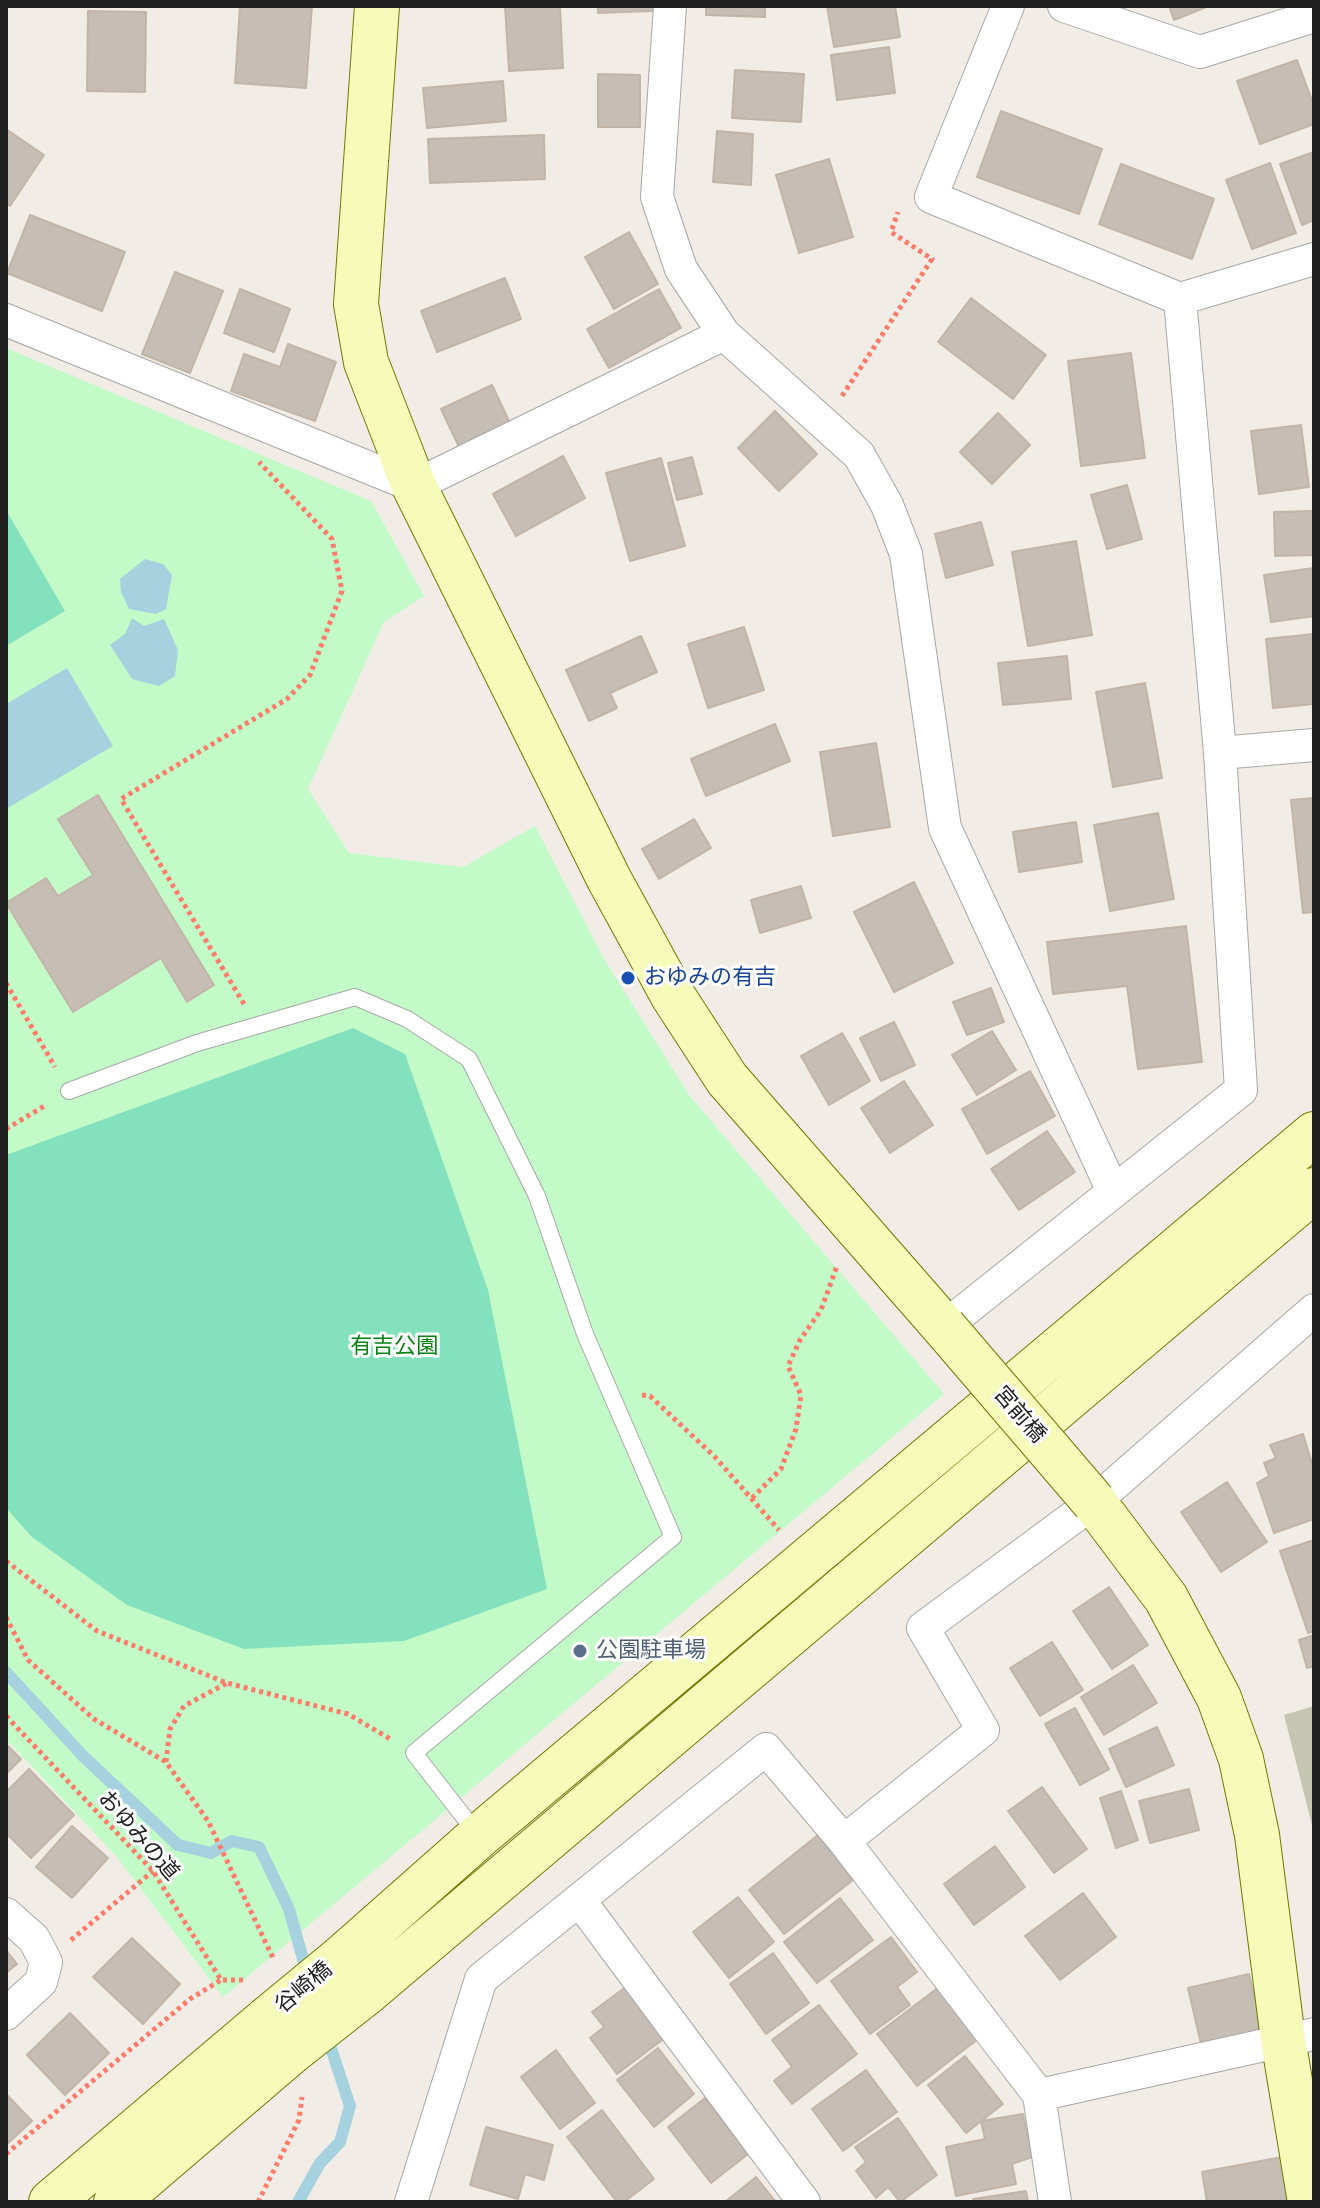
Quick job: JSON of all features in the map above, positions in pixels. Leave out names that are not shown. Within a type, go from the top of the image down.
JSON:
[{"type":"street","name":"宮前橋","points":[[377,6],[356,304],[366,362],[414,486],[609,879],[673,996],[727,1079],[1094,1502],[1166,1598],[1219,1698],[1241,1759],[1298,2036],[1310,2202]]},
{"type":"street","points":[[670,6],[657,197],[681,269],[724,334],[859,455],[887,505],[906,554],[945,828],[1113,1191]]},
{"type":"street","points":[[1008,6],[931,197],[1180,299],[1314,259]]},
{"type":"street","points":[[1064,6],[1200,52],[1314,16]]},
{"type":"street","points":[[944,1327],[1241,1090],[1220,753],[1180,299]]},
{"type":"street","points":[[6,320],[414,486],[724,334]]},
{"type":"street","points":[[1220,753],[1314,745]]},
{"type":"street","name":"谷崎橋","points":[[270,2017],[479,1836],[1314,1134]]},
{"type":"street","name":"谷崎橋","points":[[270,2017],[365,1994],[1314,1190]]},
{"type":"street","points":[[844,1841],[983,1730],[923,1628],[1094,1502],[1314,1310]]},
{"type":"street","points":[[411,2202],[481,1979],[766,1749],[844,1841],[1039,2095],[1055,2202]]},
{"type":"street","points":[[580,1901],[804,2202]]},
{"type":"street","points":[[6,1914],[34,1939],[46,1962],[41,1982],[6,2014]]},
{"type":"street","points":[[51,2202],[270,2017]]},
{"type":"street","points":[[116,2202],[270,2017]]},
{"type":"street","points":[[1039,2095],[1298,2036]]},
{"type":"lane","points":[[69,1091],[257,1025],[355,997],[407,1019],[469,1059],[537,1196],[585,1334],[673,1537],[414,1753],[479,1836]]},
{"type":"path","points":[[824,423],[932,259]]},
{"type":"path","points":[[249,452],[332,539],[342,591],[332,619],[310,675],[287,699],[121,799],[257,1025]]},
{"type":"path","points":[[6,983],[69,1091],[6,1129]]},
{"type":"path","points":[[752,1498],[781,1469],[796,1429],[801,1395],[788,1366],[800,1340],[821,1310],[837,1266],[868,1241]]},
{"type":"path","points":[[609,1392],[650,1396],[714,1456],[787,1539]]},
{"type":"path","points":[[6,1561],[97,1631],[227,1683],[348,1714],[414,1753]]},
{"type":"path","points":[[6,1617],[28,1660],[94,1719],[166,1762],[208,1821],[231,1870]]},
{"type":"path","points":[[166,1762],[170,1729],[184,1706],[227,1683]]},
{"type":"path","name":"おゆみの道","points":[[6,1716],[153,1871],[221,1980]]},
{"type":"path","points":[[46,1962],[153,1871]]},
{"type":"path","points":[[6,2154],[190,1999],[221,1980],[270,2017]]},
{"type":"shaded area","points":[[1314,1706],[1314,1833],[1284,1715]]},
{"type":"green space","name":"有吉公園","points":[[6,348],[371,501],[424,596],[384,622],[308,789],[349,853],[463,867],[535,826],[603,957],[689,1095],[944,1394],[223,1997],[116,1856],[6,1739]]},
{"type":"green space","points":[[6,510],[65,611],[6,646]]},
{"type":"green space","points":[[353,1028],[405,1054],[488,1290],[547,1589],[404,1641],[244,1649],[127,1605],[32,1537],[6,1508],[6,1155]]},
{"type":"water","points":[[145,559],[163,564],[172,575],[166,609],[156,614],[129,609],[121,592],[120,579]]},
{"type":"water","points":[[132,618],[144,626],[164,619],[178,650],[175,676],[159,686],[132,679],[110,645],[125,634]]},
{"type":"water","points":[[67,668],[113,746],[6,809],[6,704]]},
{"type":"building","points":[[240,6],[312,6],[306,88],[235,83]]},
{"type":"building","points":[[505,6],[560,6],[563,68],[509,71]]},
{"type":"building","points":[[598,6],[653,6],[653,11],[598,13]]},
{"type":"building","points":[[706,6],[765,6],[765,17],[706,15]]},
{"type":"building","points":[[827,6],[895,6],[900,37],[834,47]]},
{"type":"building","points":[[1169,6],[1209,6],[1174,20]]},
{"type":"building","points":[[88,11],[146,12],[145,92],[87,91]]},
{"type":"building","points":[[889,47],[895,93],[837,100],[831,55]]},
{"type":"building","points":[[1297,60],[1314,106],[1314,124],[1260,144],[1237,81]]},
{"type":"building","points":[[735,70],[804,74],[801,122],[732,118]]},
{"type":"building","points":[[598,74],[640,75],[640,127],[598,127]]},
{"type":"building","points":[[503,81],[506,121],[427,128],[423,88]]},
{"type":"building","points":[[1001,111],[1102,149],[1079,214],[977,177]]},
{"type":"building","points":[[6,129],[44,155],[10,206],[6,203]]},
{"type":"building","points":[[717,131],[753,134],[751,185],[713,182]]},
{"type":"building","points":[[544,135],[545,179],[430,183],[428,139]]},
{"type":"building","points":[[1314,152],[1314,220],[1302,225],[1280,164]]},
{"type":"building","points":[[829,159],[853,237],[799,253],[776,175]]},
{"type":"building","points":[[1270,163],[1296,233],[1252,249],[1226,180]]},
{"type":"building","points":[[1121,164],[1214,199],[1192,259],[1099,224]]},
{"type":"building","points":[[30,215],[125,252],[102,311],[7,273]]},
{"type":"building","points":[[629,232],[658,284],[614,309],[585,257]]},
{"type":"building","points":[[175,272],[223,291],[190,373],[142,354]]},
{"type":"building","points":[[505,278],[521,319],[437,352],[421,311]]},
{"type":"building","points":[[240,289],[290,309],[274,352],[224,333]]},
{"type":"building","points":[[659,289],[681,328],[609,368],[587,329]]},
{"type":"building","points":[[971,298],[1046,355],[1013,399],[938,342]]},
{"type":"building","points":[[288,344],[336,362],[315,421],[231,391],[244,354],[280,367]]},
{"type":"building","points":[[1131,353],[1145,458],[1081,466],[1068,361]]},
{"type":"building","points":[[492,385],[510,423],[459,447],[441,409]]},
{"type":"building","points":[[775,411],[817,454],[779,491],[738,448]]},
{"type":"building","points":[[998,413],[1030,445],[992,484],[960,452]]},
{"type":"building","points":[[1301,425],[1309,487],[1259,494],[1251,431]]},
{"type":"building","points":[[563,456],[585,498],[516,536],[493,494]]},
{"type":"building","points":[[692,457],[702,494],[677,500],[668,463]]},
{"type":"building","points":[[661,458],[685,546],[630,561],[606,473]]},
{"type":"building","points":[[1127,485],[1142,539],[1107,549],[1091,495]]},
{"type":"building","points":[[1314,511],[1314,555],[1275,556],[1274,512]]},
{"type":"building","points":[[981,522],[993,565],[946,578],[935,534]]},
{"type":"building","points":[[1076,541],[1092,635],[1028,646],[1012,552]]},
{"type":"building","points":[[1314,568],[1314,616],[1271,622],[1264,575]]},
{"type":"building","points":[[744,627],[764,690],[708,708],[688,644]]},
{"type":"building","points":[[1314,634],[1314,704],[1273,708],[1266,639]]},
{"type":"building","points":[[641,636],[657,672],[610,693],[617,708],[589,721],[566,670]]},
{"type":"building","points":[[1067,656],[1071,699],[1003,705],[998,663]]},
{"type":"building","points":[[1145,683],[1162,778],[1113,787],[1096,692]]},
{"type":"building","points":[[775,724],[790,761],[706,796],[691,759]]},
{"type":"building","points":[[876,743],[890,827],[833,836],[820,752]]},
{"type":"building","points":[[98,795],[214,985],[187,1002],[161,958],[73,1012],[6,903],[46,878],[58,896],[93,875],[58,819]]},
{"type":"building","points":[[1314,798],[1314,912],[1303,913],[1291,800]]},
{"type":"building","points":[[1158,813],[1174,899],[1110,911],[1094,825]]},
{"type":"building","points":[[694,819],[711,848],[659,879],[642,849]]},
{"type":"building","points":[[1076,822],[1082,862],[1019,872],[1013,832]]},
{"type":"building","points":[[914,882],[953,963],[894,992],[854,912]]},
{"type":"building","points":[[801,886],[811,918],[760,933],[751,900]]},
{"type":"building","points":[[1186,926],[1202,1062],[1138,1069],[1127,986],[1053,994],[1047,942]]},
{"type":"building","points":[[991,988],[1004,1022],[967,1035],[953,1002]]},
{"type":"building","points":[[894,1022],[915,1065],[881,1081],[860,1038]]},
{"type":"building","points":[[992,1031],[1016,1070],[977,1095],[952,1055]]},
{"type":"building","points":[[842,1033],[870,1081],[829,1105],[801,1056]]},
{"type":"building","points":[[1030,1071],[1055,1116],[987,1154],[962,1109]]},
{"type":"building","points":[[904,1081],[933,1125],[890,1153],[861,1108]]},
{"type":"building","points":[[1047,1131],[1075,1172],[1019,1210],[991,1169]]},
{"type":"building","points":[[1303,1434],[1314,1470],[1314,1519],[1274,1533],[1257,1483],[1269,1476],[1264,1463],[1276,1458],[1270,1445]]},
{"type":"building","points":[[1227,1482],[1267,1542],[1221,1572],[1181,1512]]},
{"type":"building","points":[[1314,1540],[1314,1631],[1308,1633],[1280,1551]]},
{"type":"building","points":[[1109,1587],[1148,1645],[1112,1669],[1073,1611]]},
{"type":"building","points":[[1314,1635],[1314,1666],[1307,1668],[1299,1640]]},
{"type":"building","points":[[1052,1642],[1083,1690],[1040,1716],[1010,1668]]},
{"type":"building","points":[[1133,1665],[1157,1703],[1104,1735],[1081,1697]]},
{"type":"building","points":[[1075,1708],[1109,1769],[1080,1785],[1045,1724]]},
{"type":"building","points":[[1157,1727],[1174,1765],[1126,1787],[1109,1749]]},
{"type":"building","points":[[6,1744],[21,1759],[6,1774]]},
{"type":"building","points":[[29,1769],[74,1815],[31,1858],[6,1833],[6,1792]]},
{"type":"building","points":[[1042,1787],[1087,1849],[1054,1873],[1008,1811]]},
{"type":"building","points":[[1189,1789],[1199,1830],[1150,1843],[1139,1801]]},
{"type":"building","points":[[1121,1791],[1138,1840],[1116,1848],[1100,1798]]},
{"type":"building","points":[[72,1826],[108,1858],[72,1898],[36,1867]]},
{"type":"building","points":[[818,1835],[853,1880],[784,1934],[749,1890]]},
{"type":"building","points":[[995,1846],[1025,1887],[974,1925],[944,1884]]},
{"type":"building","points":[[1083,1893],[1116,1937],[1060,1980],[1025,1936]]},
{"type":"building","points":[[738,1897],[774,1942],[729,1978],[693,1932]]},
{"type":"building","points":[[840,1898],[873,1940],[817,1983],[784,1942]]},
{"type":"building","points":[[891,1937],[917,1972],[897,1987],[910,2005],[870,2034],[831,1981]]},
{"type":"building","points":[[132,1938],[180,1984],[143,2024],[93,1977]]},
{"type":"building","points":[[6,1950],[17,1964],[6,1973]]},
{"type":"building","points":[[773,1953],[809,2003],[766,2034],[730,1984]]},
{"type":"building","points":[[1249,1974],[1262,2030],[1201,2044],[1188,1988]]},
{"type":"building","points":[[627,1986],[666,2037],[617,2074],[590,2038],[604,2027],[592,2012]]},
{"type":"building","points":[[939,1987],[978,2039],[917,2086],[877,2034]]},
{"type":"building","points":[[819,2005],[857,2054],[792,2104],[774,2081],[792,2067],[772,2040]]},
{"type":"building","points":[[70,2013],[109,2053],[65,2095],[27,2055]]},
{"type":"building","points":[[658,2048],[694,2094],[654,2127],[617,2080]]},
{"type":"building","points":[[556,2050],[595,2103],[560,2129],[521,2077]]},
{"type":"building","points":[[965,2056],[1003,2104],[966,2133],[928,2085]]},
{"type":"building","points":[[866,2070],[897,2112],[843,2151],[812,2109]]},
{"type":"building","points":[[6,2094],[32,2121],[6,2145]]},
{"type":"building","points":[[705,2098],[748,2154],[711,2183],[668,2127]]},
{"type":"building","points":[[602,2110],[654,2179],[624,2202],[617,2202],[567,2137]]},
{"type":"building","points":[[1023,2114],[1032,2157],[1012,2164],[1016,2184],[956,2196],[946,2147],[985,2139],[981,2121]]},
{"type":"building","points":[[898,2118],[937,2175],[900,2202],[888,2187],[876,2198],[856,2171],[866,2162],[855,2147]]},
{"type":"building","points":[[486,2127],[553,2145],[544,2180],[525,2174],[518,2199],[470,2185]]},
{"type":"building","points":[[1282,2157],[1290,2202],[1207,2202],[1202,2172]]},
{"type":"building","points":[[756,2177],[776,2202],[725,2202]]},
{"type":"building","points":[[1026,2191],[1028,2202],[974,2202],[973,2199]]},
{"type":"waterway","points":[[6,1672],[83,1756],[178,1845],[211,1853],[232,1841],[259,1847],[289,1909],[308,1977]]},
{"type":"waterway","points":[[298,2202],[320,2163],[340,2142],[350,2106],[327,2036]]},
{"type":"place","name":"おゆみの有吉","points":[[628,978]]},
{"type":"place","name":"公園駐車場","points":[[580,1651]]}]
